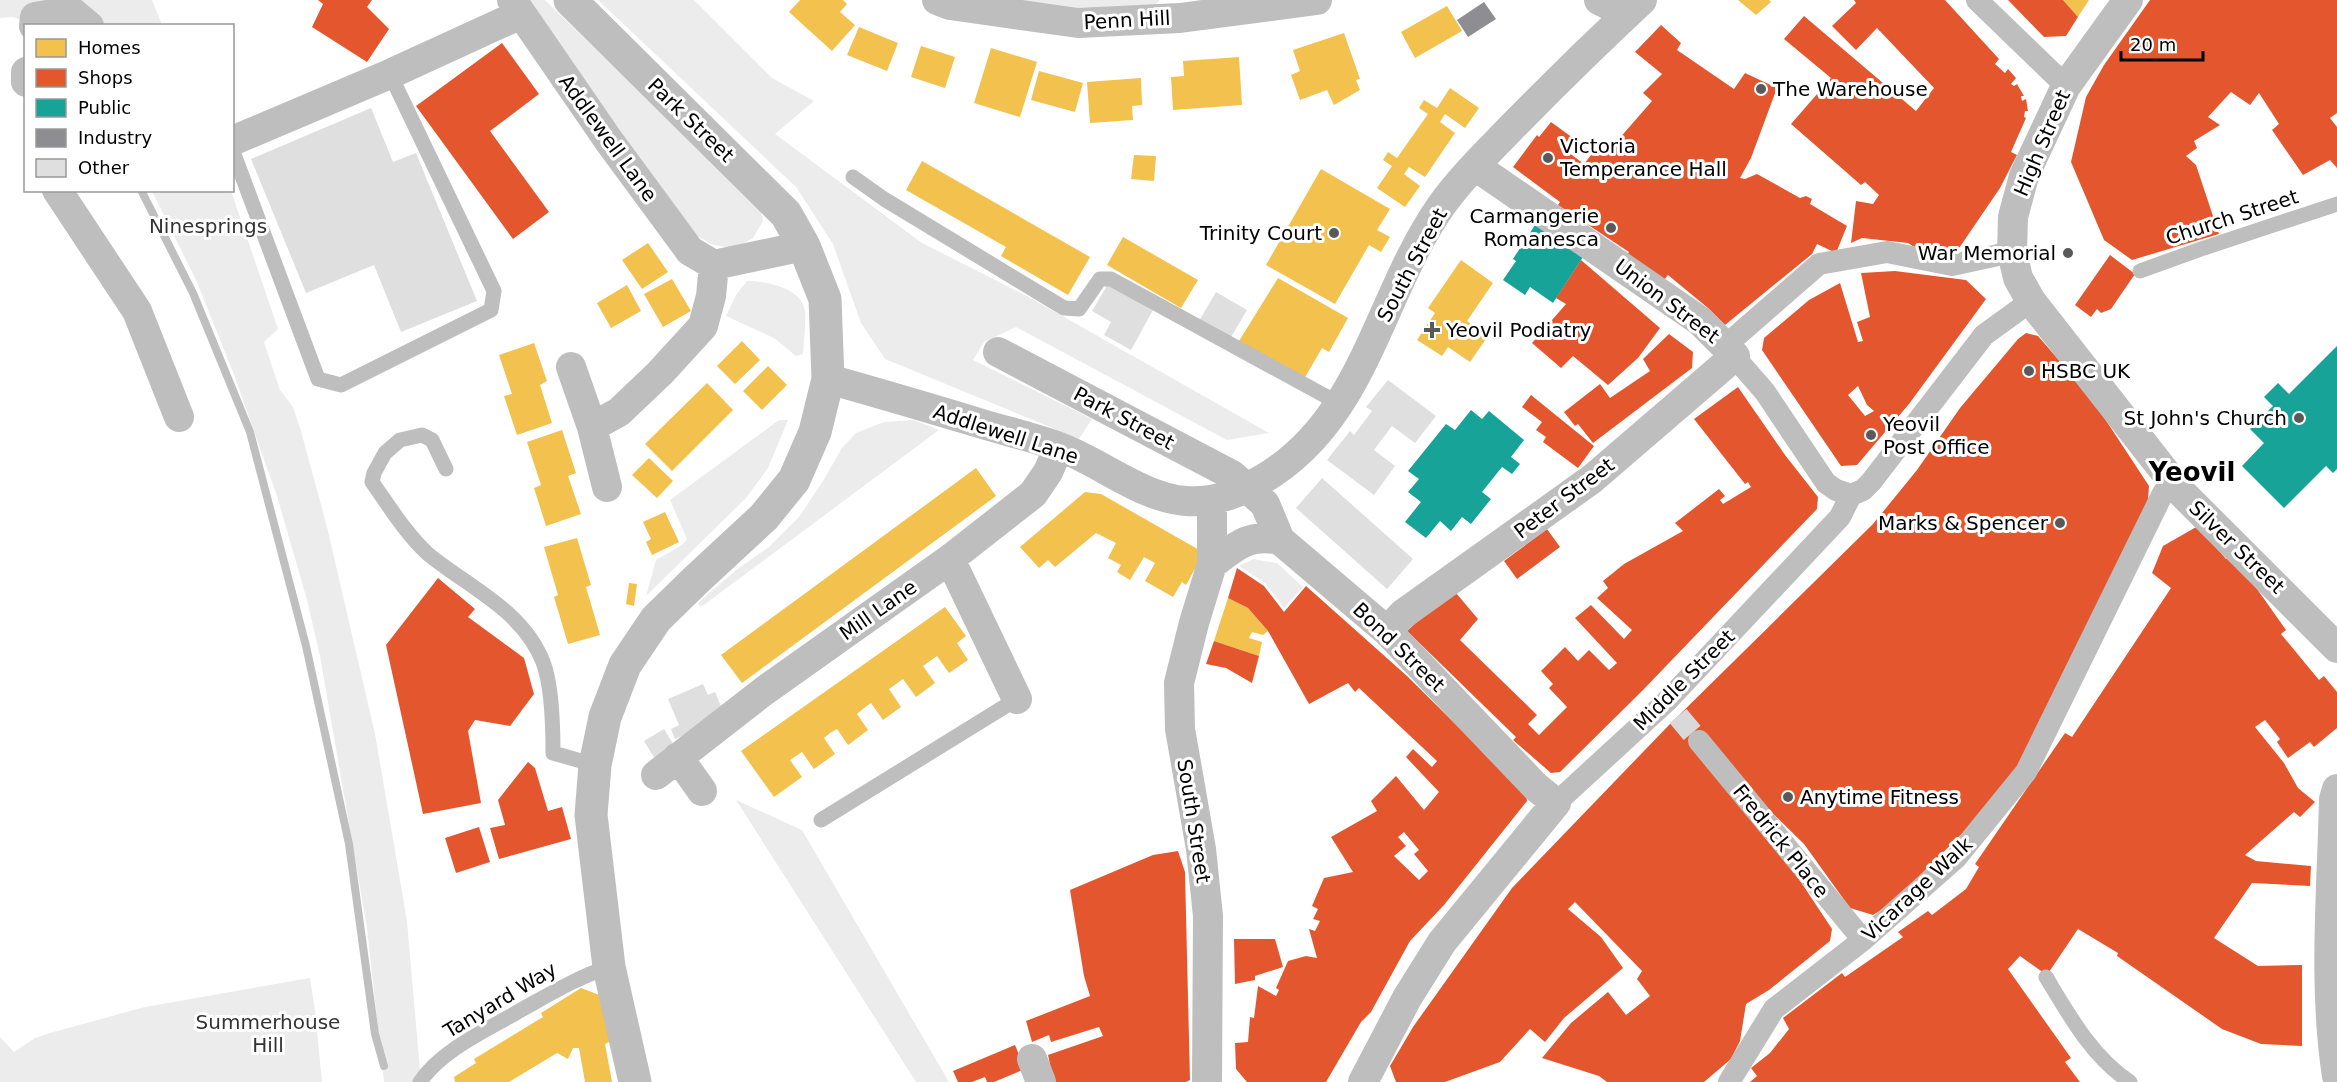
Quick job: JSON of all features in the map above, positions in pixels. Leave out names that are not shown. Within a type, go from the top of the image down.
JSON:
[{"type":"street","name":"Park Street","points":[[570,0],[786,214],[804,246],[825,299],[828,379],[816,432],[794,480],[764,517],[656,620],[625,665],[605,717],[595,765],[591,815],[609,967],[635,1082]]},
{"type":"street","name":"Penn Hill","points":[[938,0],[950,5],[1078,23],[1179,9],[1312,0]]},
{"type":"street","points":[[1599,0],[1635,7]]},
{"type":"street","points":[[1977,0],[2066,86]]},
{"type":"street","name":"High Street","points":[[2031,301],[2018,278],[2012,252],[2013,217],[2024,176],[2066,86],[2128,0]]},
{"type":"street","name":"Addlewell Lane","points":[[234,140],[390,74],[516,7],[609,141],[690,251],[714,265]]},
{"type":"street","name":"South Street","points":[[1249,488],[1282,468],[1308,444],[1340,404],[1357,375],[1404,273],[1441,206],[1475,165],[1554,83],[1635,7]]},
{"type":"street","points":[[34,24],[35,17],[71,11],[86,24]]},
{"type":"street","name":"Union Street","points":[[1475,165],[1691,314],[1730,351],[1765,392],[1826,483],[1836,490],[1851,495]]},
{"type":"street","points":[[58,192],[137,312],[179,417]]},
{"type":"street","points":[[592,427],[619,412],[660,373],[703,326],[711,296],[714,265],[804,246]]},
{"type":"street","points":[[1730,351],[1819,264],[1887,252],[1952,265],[2012,252]]},
{"type":"street","name":"Silver Street","points":[[2031,301],[2180,491],[2337,648]]},
{"type":"street","name":"Middle Street","points":[[1363,1082],[1407,998],[1442,942],[1556,803],[1673,709],[1840,517],[1851,495],[1863,490],[1871,482],[1984,335],[2031,301]]},
{"type":"street","name":"Peter Street","points":[[1387,631],[1403,614],[1592,479],[1730,351]]},
{"type":"street","name":"Park Street","points":[[998,352],[1232,475],[1249,488]]},
{"type":"street","points":[[571,367],[592,427],[607,488]]},
{"type":"street","name":"Addlewell Lane","points":[[828,379],[1059,447],[1162,497],[1184,501],[1212,501],[1249,488]]},
{"type":"street","name":"Mill Lane","points":[[702,791],[667,766],[764,691],[950,559],[1033,494],[1048,472],[1059,447]]},
{"type":"street","name":"Bond Street","points":[[1249,488],[1264,504],[1280,540],[1387,631],[1536,787],[1556,803]]},
{"type":"street","name":"Vicarage Walk","points":[[1729,1082],[1774,1009],[1863,940],[1956,858],[2026,772],[2163,493],[2180,491]]},
{"type":"street","name":"South Street","points":[[1207,1082],[1208,916],[1201,849],[1180,729],[1179,683],[1212,564],[1212,501]]},
{"type":"street","points":[[1212,564],[1238,544],[1262,536],[1280,540]]},
{"type":"street","points":[[950,559],[1017,699]]},
{"type":"street","name":"Fredrick Place","points":[[1700,741],[1863,940]]},
{"type":"street","points":[[2337,789],[2334,799],[2331,1005],[2337,1076]]},
{"type":"lane","points":[[234,154],[318,379],[341,385],[491,310],[494,291],[390,74]]},
{"type":"lane","points":[[853,177],[884,199],[1065,308],[1079,309],[1100,279],[1111,279],[1340,404]]},
{"type":"lane","name":"Church Street","points":[[2140,271],[2337,205]]},
{"type":"lane","points":[[446,469],[432,440],[422,435],[400,440],[385,453],[374,473],[372,482],[402,524],[428,553],[487,595],[528,635],[543,663],[552,716],[554,753],[595,765]]},
{"type":"lane","points":[[821,820],[1017,699]]},
{"type":"lane","name":"Tanyard Way","points":[[420,1082],[424,1074],[460,1045],[579,978],[609,967]]},
{"type":"lane","points":[[2046,977],[2073,1023],[2113,1071],[2130,1082]]},
{"type":"green space","points":[[0,0],[152,0],[162,24],[32,24],[13,17],[0,18]]},
{"type":"green space","points":[[521,0],[545,0],[760,207],[763,221],[753,238],[734,249],[711,244],[691,232]]},
{"type":"green space","points":[[598,0],[694,0],[772,78],[814,101],[775,134],[922,243],[1027,296],[1269,433],[1227,440],[1016,327],[984,342],[973,360],[1092,419],[1079,439],[885,359],[861,323],[833,244],[796,187]]},
{"type":"green space","points":[[1001,0],[1160,0],[1148,11],[1127,14]]},
{"type":"green space","name":"Ninesprings","points":[[152,192],[231,192],[278,329],[264,342],[280,390],[293,407],[301,431],[327,527],[375,734],[407,921],[421,1082],[384,1082],[367,928],[320,656],[307,600],[277,496],[233,372],[196,280]]},
{"type":"green space","points":[[747,281],[764,282],[782,287],[791,291],[802,303],[805,311],[803,354],[796,356],[774,338],[726,316],[736,295]]},
{"type":"green space","points":[[779,420],[788,420],[768,468],[746,498],[646,596],[656,560],[682,545],[687,539],[670,500]]},
{"type":"green space","points":[[914,420],[939,430],[701,607],[698,603],[736,570],[769,547],[799,517],[842,448],[856,433],[884,422]]},
{"type":"green space","points":[[1253,559],[1277,563],[1303,587],[1284,608],[1265,583],[1239,566]]},
{"type":"green space","points":[[736,800],[802,830],[949,1082],[916,1082]]},
{"type":"green space","name":"Summerhouse Hill","points":[[310,978],[322,1082],[0,1082],[0,1037],[14,1052],[35,1038],[145,1007]]},
{"type":"building: Homes","points":[[800,0],[843,0],[847,4],[840,12],[855,25],[832,51],[789,12]]},
{"type":"building: Homes","points":[[1738,0],[1769,0],[1771,2],[1756,15]]},
{"type":"building: Homes","points":[[2063,0],[2089,0],[2078,17]]},
{"type":"building: Homes","points":[[1447,6],[1462,31],[1415,58],[1401,32]]},
{"type":"building: Homes","points":[[859,27],[898,43],[887,71],[847,55]]},
{"type":"building: Homes","points":[[1344,33],[1360,79],[1356,80],[1360,90],[1334,105],[1327,90],[1300,100],[1291,75],[1300,71],[1293,50]]},
{"type":"building: Homes","points":[[921,46],[955,57],[945,88],[911,77]]},
{"type":"building: Homes","points":[[991,48],[1037,62],[1020,117],[974,103]]},
{"type":"building: Homes","points":[[1239,57],[1242,105],[1173,110],[1171,77],[1184,76],[1183,61]]},
{"type":"building: Homes","points":[[1039,71],[1083,83],[1075,112],[1031,100]]},
{"type":"building: Homes","points":[[1141,78],[1142,105],[1132,106],[1133,120],[1090,123],[1087,82]]},
{"type":"building: Homes","points":[[1450,88],[1479,108],[1465,128],[1445,114],[1440,122],[1455,133],[1425,177],[1409,167],[1404,174],[1420,186],[1405,207],[1377,188],[1392,166],[1383,160],[1388,152],[1397,158],[1428,114],[1419,108],[1424,100],[1437,108]]},
{"type":"building: Homes","points":[[1134,155],[1156,156],[1154,181],[1131,179]]},
{"type":"building: Homes","points":[[922,161],[1090,257],[1068,295],[1001,256],[1006,247],[906,190]]},
{"type":"building: Homes","name":"Trinity Court","points":[[1321,169],[1390,209],[1377,230],[1390,237],[1381,252],[1369,245],[1335,304],[1266,265]]},
{"type":"building: Homes","points":[[1123,237],[1198,280],[1181,308],[1107,265]]},
{"type":"building: Homes","points":[[648,243],[668,272],[642,289],[622,260]]},
{"type":"building: Homes","points":[[1461,260],[1493,283],[1467,321],[1488,336],[1470,362],[1448,347],[1442,356],[1417,340],[1435,313],[1428,308]]},
{"type":"building: Homes","points":[[1278,278],[1348,318],[1329,352],[1322,348],[1304,379],[1239,341]]},
{"type":"building: Homes","points":[[672,279],[691,311],[663,327],[644,294]]},
{"type":"building: Homes","points":[[627,285],[641,311],[611,328],[597,303]]},
{"type":"building: Homes","points":[[742,341],[760,360],[735,384],[717,366]]},
{"type":"building: Homes","points":[[534,343],[547,381],[540,385],[552,423],[517,435],[504,396],[512,394],[499,355]]},
{"type":"building: Homes","points":[[768,366],[787,385],[762,410],[743,391]]},
{"type":"building: Homes","points":[[707,383],[733,410],[672,471],[645,444]]},
{"type":"building: Homes","points":[[562,430],[576,473],[568,476],[581,514],[546,526],[534,488],[541,485],[527,442]]},
{"type":"building: Homes","points":[[649,458],[673,481],[657,498],[632,475]]},
{"type":"building: Homes","points":[[976,468],[996,496],[742,683],[721,655]]},
{"type":"building: Homes","points":[[1085,492],[1101,494],[1201,551],[1202,556],[1186,585],[1182,582],[1173,597],[1145,581],[1155,563],[1144,557],[1130,580],[1117,572],[1121,565],[1108,558],[1116,543],[1096,533],[1055,567],[1048,560],[1039,568],[1020,547]]},
{"type":"building: Homes","points":[[665,512],[679,542],[652,555],[646,542],[651,539],[643,522]]},
{"type":"building: Homes","points":[[577,538],[591,585],[586,587],[600,635],[568,644],[554,597],[558,595],[544,547]]},
{"type":"building: Homes","points":[[629,583],[637,584],[634,606],[626,604]]},
{"type":"building: Homes","points":[[1228,598],[1248,608],[1268,631],[1263,635],[1252,632],[1249,638],[1262,642],[1259,656],[1214,641]]},
{"type":"building: Homes","points":[[945,607],[966,636],[957,643],[968,660],[949,673],[937,656],[923,666],[935,683],[916,697],[903,679],[889,689],[901,707],[883,720],[871,703],[857,714],[868,730],[848,745],[837,729],[830,733],[824,738],[835,754],[814,769],[802,752],[790,760],[802,777],[774,797],[741,751]]},
{"type":"building: Homes","points":[[581,988],[602,996],[611,1041],[605,1044],[612,1082],[585,1082],[579,1048],[573,1048],[568,1059],[557,1053],[509,1082],[455,1082],[454,1077],[476,1063],[474,1059],[543,1017],[541,1013]]},
{"type":"building: Shops","points":[[318,0],[372,0],[367,7],[389,29],[367,62],[312,27],[323,4]]},
{"type":"building: Shops","points":[[1854,0],[1945,0],[1999,59],[1995,64],[2005,73],[2008,69],[2016,78],[2011,84],[2014,86],[2017,84],[2024,96],[2021,96],[2022,101],[2026,99],[2028,111],[2025,111],[2024,117],[2026,118],[2011,152],[2017,155],[2000,188],[1951,260],[1927,255],[1908,243],[1862,238],[1851,243],[1856,201],[1873,204],[1879,195],[1865,182],[1861,185],[1791,124],[1831,78],[1784,39],[1804,16],[1916,111],[1934,88],[1877,28],[1856,50],[1832,26],[1856,3]]},
{"type":"building: Shops","points":[[2008,0],[2063,0],[2078,17],[2066,36],[2044,37]]},
{"type":"building: Shops","points":[[2150,0],[2337,0],[2337,113],[2330,118],[2337,127],[2337,168],[2330,160],[2303,175],[2272,130],[2279,124],[2259,93],[2250,105],[2231,92],[2208,117],[2220,125],[2194,141],[2197,148],[2186,156],[2196,165],[2219,234],[2132,260],[2104,240],[2071,162],[2086,97],[2104,65]]},
{"type":"building: Shops","points":[[1661,25],[1681,43],[1677,50],[1734,89],[1745,73],[1777,88],[1751,158],[1740,178],[1745,179],[1757,174],[1800,198],[1806,196],[1812,199],[1810,204],[1847,226],[1836,253],[1817,244],[1812,254],[1725,325],[1668,275],[1664,280],[1627,255],[1629,252],[1558,205],[1560,202],[1513,167],[1537,135],[1539,137],[1551,122],[1573,138],[1569,143],[1572,146],[1568,152],[1584,164],[1602,141],[1611,148],[1652,101],[1643,93],[1662,74],[1635,52]]},
{"type":"building: Shops","points":[[502,43],[539,94],[490,131],[549,212],[513,239],[416,106]]},
{"type":"building: Shops","points":[[2110,255],[2135,274],[2111,309],[2101,313],[2097,309],[2091,317],[2075,305]]},
{"type":"building: Shops","points":[[1581,260],[1660,328],[1638,358],[1608,385],[1573,356],[1561,368],[1532,343],[1566,304],[1556,298]]},
{"type":"building: Shops","points":[[1895,271],[1966,280],[1986,299],[1909,404],[1857,465],[1841,466],[1762,350],[1764,338],[1809,300],[1840,283],[1858,342],[1863,341],[1857,322],[1870,317],[1861,273]],"holes":[[[1858,386],[1867,405],[1874,411],[1865,416],[1848,395]]]},
{"type":"building: Shops","points":[[2026,333],[2038,336],[2090,396],[2149,486],[2146,525],[2033,742],[1996,800],[1891,904],[1873,915],[1850,908],[1804,844],[1699,741],[1785,858],[1832,929],[1830,941],[1769,990],[1746,1004],[1740,1041],[1731,1059],[1704,1082],[1607,1082],[1599,1076],[1542,1058],[1571,1023],[1608,992],[1626,1015],[1650,996],[1637,979],[1642,971],[1575,902],[1568,909],[1601,937],[1623,968],[1564,1018],[1545,1042],[1530,1029],[1500,1062],[1445,1082],[1396,1082],[1390,1066],[1413,1027],[1512,888],[1669,725],[1873,524],[1917,470],[1960,408],[2018,339]]},
{"type":"building: Shops","points":[[1669,334],[1693,352],[1692,368],[1593,443],[1578,424],[1575,426],[1564,412],[1600,384],[1610,398],[1650,371],[1643,359]]},
{"type":"building: Shops","points":[[1738,387],[1785,455],[1818,497],[1817,509],[1643,690],[1560,772],[1551,773],[1513,740],[1516,737],[1407,631],[1433,607],[1456,593],[1478,619],[1460,640],[1537,715],[1528,724],[1539,735],[1567,707],[1549,688],[1553,684],[1541,671],[1565,647],[1578,661],[1589,650],[1609,670],[1617,663],[1575,618],[1591,605],[1624,639],[1632,630],[1597,598],[1608,588],[1603,581],[1624,564],[1683,531],[1675,523],[1719,489],[1725,496],[1720,500],[1723,504],[1751,487],[1748,482],[1745,484],[1694,419]]},
{"type":"building: Shops","points":[[1531,395],[1594,446],[1578,468],[1543,442],[1546,437],[1536,430],[1542,422],[1522,407]]},
{"type":"building: Shops","points":[[2198,526],[2226,559],[2233,555],[2286,630],[2281,634],[2319,680],[2324,676],[2337,692],[2337,728],[2314,747],[2310,742],[2288,758],[2277,742],[2280,739],[2265,720],[2255,727],[2284,763],[2298,788],[2315,802],[2300,817],[2294,812],[2245,855],[2256,861],[2311,866],[2310,886],[2252,883],[2214,938],[2258,966],[2302,965],[2302,1046],[2261,1044],[2222,1029],[2117,956],[2118,953],[2078,929],[2049,972],[2044,973],[2020,956],[2008,969],[2071,1058],[2065,1062],[2080,1082],[1750,1082],[1757,1076],[1751,1068],[1770,1053],[1789,1029],[1783,1018],[1842,973],[1845,977],[1903,937],[1898,932],[1928,911],[1932,915],[1966,889],[1979,867],[1975,864],[2065,733],[2072,737],[2171,588],[2152,573],[2163,546]]},
{"type":"building: Shops","points":[[1547,529],[1560,547],[1517,579],[1504,561]]},
{"type":"building: Shops","points":[[1237,568],[1264,586],[1284,612],[1306,586],[1407,676],[1526,794],[1527,801],[1444,905],[1410,941],[1371,1012],[1361,1022],[1326,1082],[1247,1082],[1236,1069],[1235,1043],[1248,1042],[1250,1017],[1254,1018],[1258,986],[1276,996],[1279,990],[1276,988],[1288,961],[1306,956],[1317,958],[1309,929],[1315,931],[1320,921],[1313,919],[1318,909],[1312,906],[1324,878],[1353,872],[1331,837],[1377,811],[1371,801],[1396,776],[1424,810],[1439,792],[1406,757],[1413,749],[1432,767],[1437,761],[1359,688],[1355,692],[1348,683],[1309,704],[1268,631],[1248,608],[1228,598]],"holes":[[[1404,832],[1419,850],[1414,854],[1428,871],[1419,880],[1394,856],[1406,846],[1398,837]]]},
{"type":"building: Shops","points":[[438,578],[475,609],[468,617],[524,658],[534,694],[510,726],[475,720],[468,731],[481,803],[423,814],[386,645]]},
{"type":"building: Shops","points":[[1214,641],[1259,656],[1252,683],[1226,668],[1206,664]]},
{"type":"building: Shops","points":[[528,762],[535,768],[548,811],[562,807],[571,839],[499,859],[490,828],[505,825],[498,800]]},
{"type":"building: Shops","points":[[479,827],[490,862],[456,873],[445,838]]},
{"type":"building: Shops","points":[[1178,851],[1185,872],[1190,1080],[1186,1082],[1047,1082],[1052,1074],[1048,1055],[1103,1036],[1099,1027],[1051,1042],[1049,1035],[1032,1042],[1026,1021],[1090,996],[1084,976],[1070,890],[1153,855]]},
{"type":"building: Shops","points":[[1234,939],[1275,939],[1283,967],[1255,976],[1255,980],[1235,984]]},
{"type":"building: Shops","points":[[1015,1045],[1025,1069],[994,1082],[987,1082],[985,1077],[972,1082],[958,1082],[953,1071]]},
{"type":"building: Public","points":[[1535,225],[1583,257],[1553,303],[1530,287],[1525,295],[1503,280],[1516,261],[1513,259]]},
{"type":"building: Public","name":"St John's Church","points":[[2337,346],[2337,469],[2333,473],[2326,466],[2284,508],[2242,466],[2264,443],[2250,429],[2273,406],[2264,397],[2278,383],[2289,394]]},
{"type":"building: Public","points":[[1471,410],[1482,419],[1489,411],[1524,440],[1511,457],[1520,464],[1512,474],[1502,467],[1482,492],[1491,499],[1471,524],[1462,517],[1451,531],[1440,521],[1426,538],[1405,522],[1421,502],[1408,492],[1419,479],[1408,471],[1446,424],[1455,430]]},
{"type":"building: Industry","points":[[1484,2],[1496,19],[1468,37],[1457,20]]},
{"type":"building: Other","points":[[371,108],[393,162],[416,153],[477,301],[401,332],[374,265],[306,293],[251,159]]},
{"type":"building: Other","points":[[1108,284],[1153,310],[1131,350],[1104,335],[1111,322],[1092,311]]},
{"type":"building: Other","points":[[1216,292],[1247,310],[1230,339],[1199,321]]},
{"type":"building: Other","points":[[1388,380],[1436,416],[1415,443],[1392,426],[1374,450],[1395,466],[1374,495],[1327,460],[1350,431],[1354,435],[1372,411],[1366,407]]},
{"type":"building: Other","points":[[1322,478],[1413,559],[1387,589],[1296,508]]},
{"type":"building: Other","points":[[703,684],[708,695],[715,692],[726,718],[675,739],[671,729],[679,725],[668,699]]},
{"type":"building: Other","points":[[664,729],[677,750],[657,762],[644,741]]},
{"type":"waterway","points":[[142,192],[193,293],[250,432],[306,646],[349,844],[375,1034],[384,1066]]},
{"type":"tunnel","points":[[1678,716],[1699,741]]},
{"type":"place","name":"The Warehouse","points":[[1761,89]]},
{"type":"place","name":"Victoria Temperance Hall","points":[[1548,158]]},
{"type":"place","name":"Carmangerie Romanesca","points":[[1611,228]]},
{"type":"place","name":"Trinity Court","points":[[1334,233]]},
{"type":"place","name":"War Memorial","points":[[2068,253]]},
{"type":"place","name":"Yeovil Podiatry","points":[[1432,330]]},
{"type":"place","name":"HSBC UK","points":[[2029,371]]},
{"type":"place","name":"St John's Church","points":[[2299,418]]},
{"type":"place","name":"Yeovil Post Office","points":[[1871,435]]},
{"type":"place","name":"Marks & Spencer","points":[[2060,523]]},
{"type":"place","name":"Anytime Fitness","points":[[1788,797]]},
{"type":"district","name":"Yeovil","points":[[2192,472]]}]
